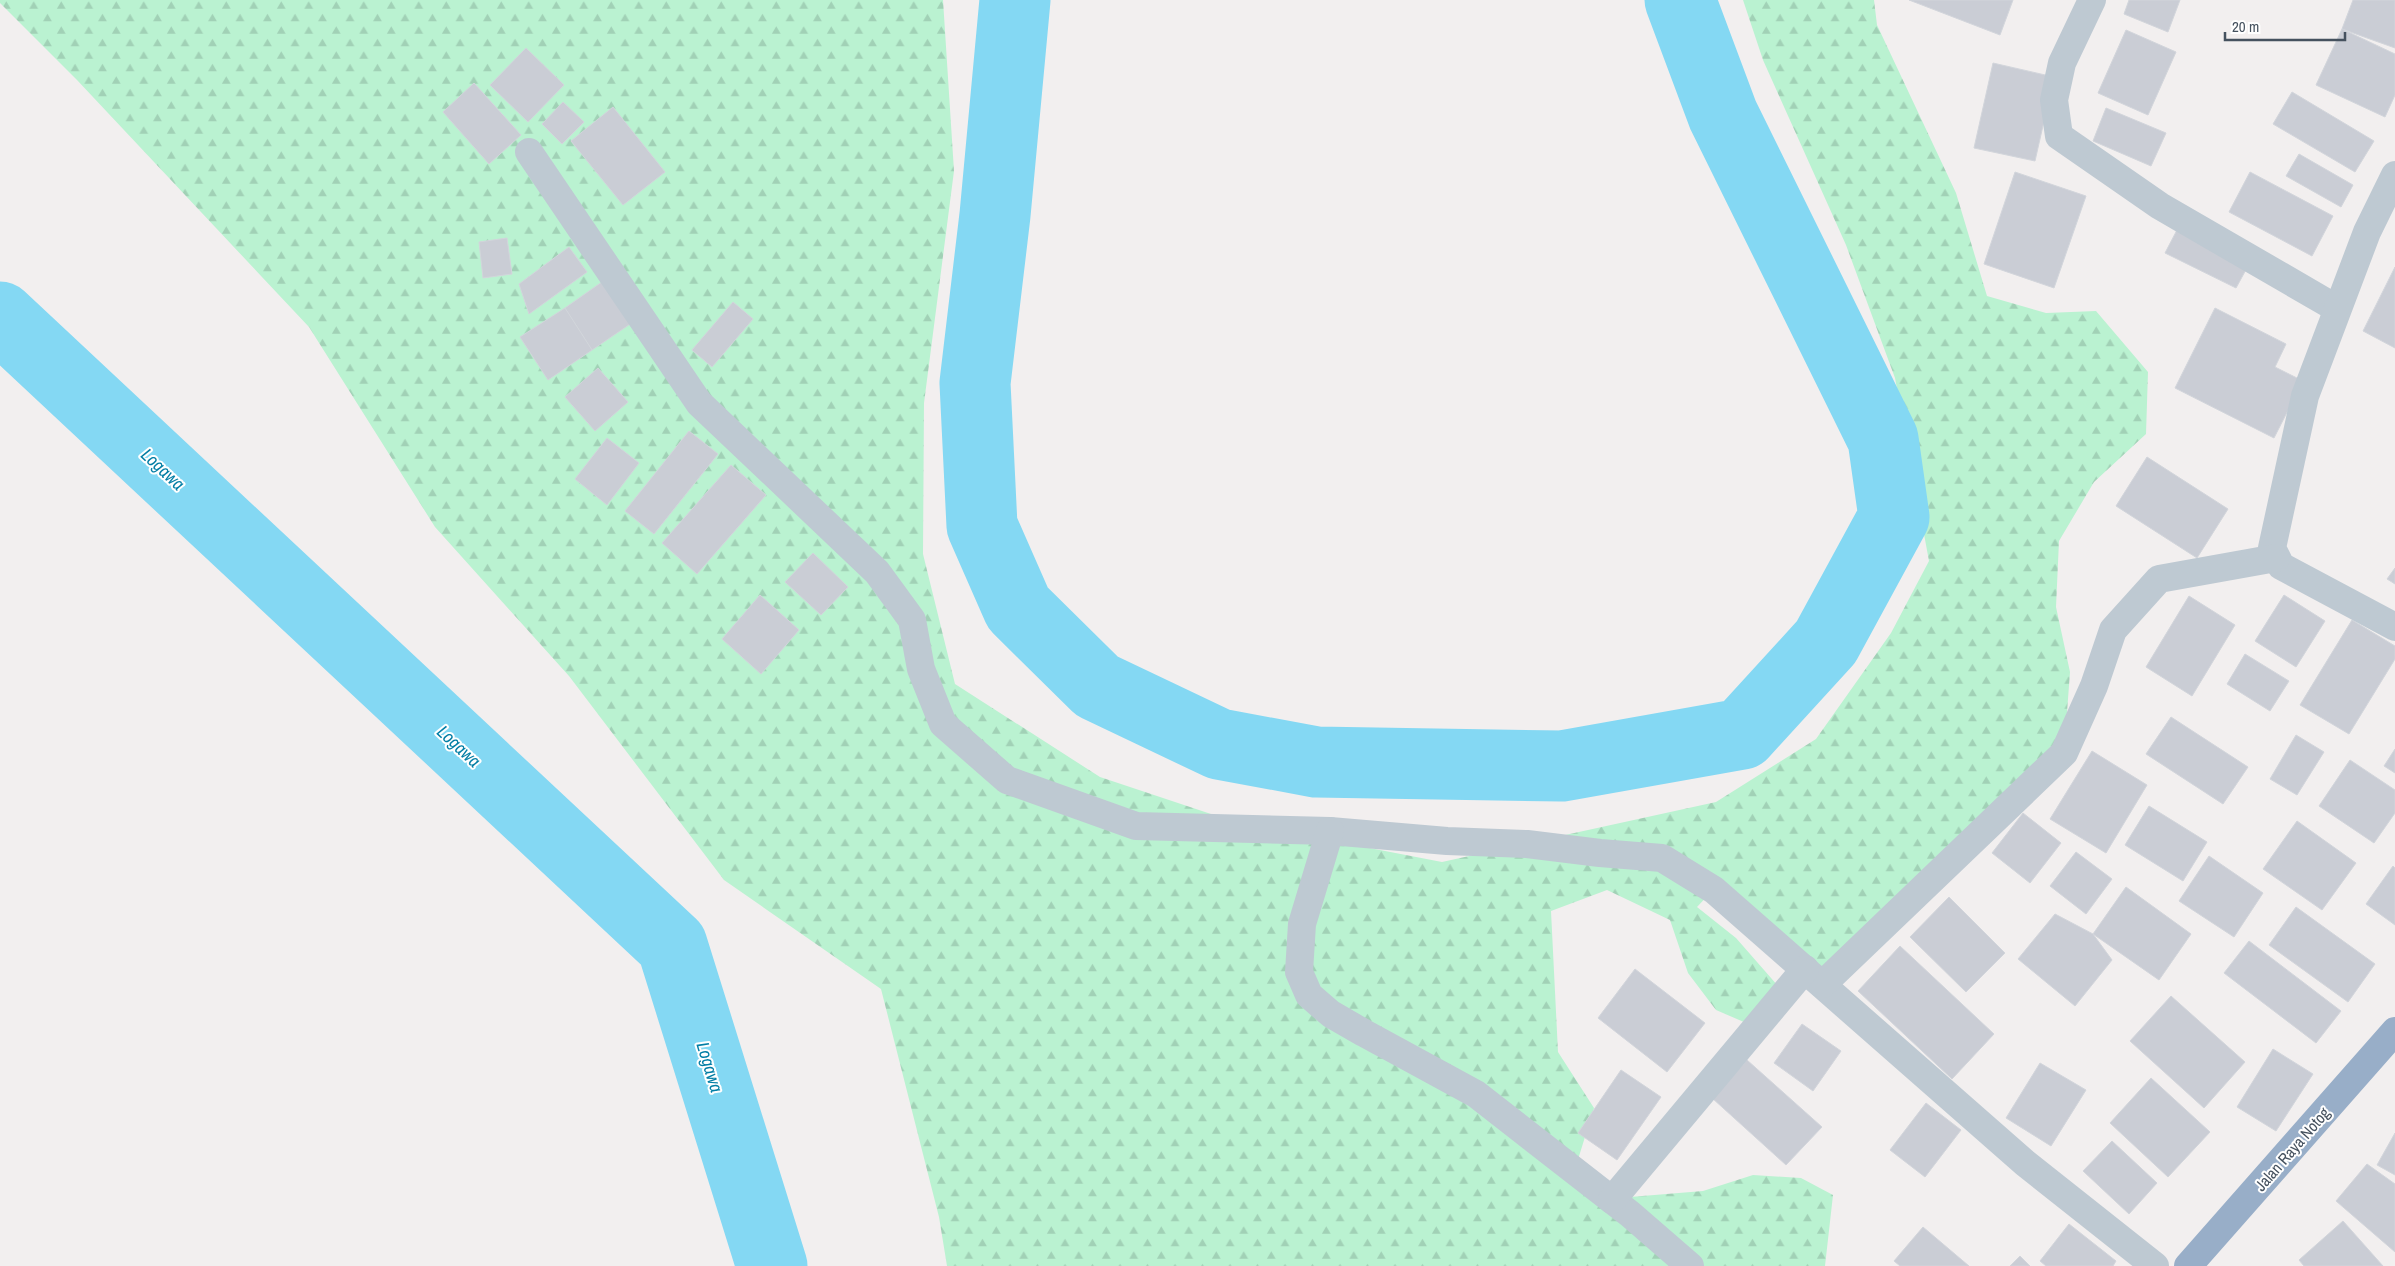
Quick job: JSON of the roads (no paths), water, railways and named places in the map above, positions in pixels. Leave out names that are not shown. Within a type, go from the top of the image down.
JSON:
[{"type":"highway","name":"Jalan Raya Notog","points":[[2188,1266],[2395,1031]]},
{"type":"street","points":[[2092,0],[2062,63],[2054,100],[2059,136],[2160,206],[2336,308]]},
{"type":"street","points":[[529,152],[599,252],[699,404],[877,572],[912,620],[921,670],[943,724],[1007,780],[1136,826],[1330,831],[1447,841],[1527,844],[1662,858],[1714,890],[2025,1163],[2156,1266]]},
{"type":"street","points":[[2395,175],[2367,232],[2336,308],[2305,396],[2272,548],[2281,566],[2395,627]]},
{"type":"street","points":[[1612,1200],[1814,976],[2064,752],[2094,686],[2113,630],[2159,579],[2276,558]]},
{"type":"street","points":[[1330,831],[1302,924],[1299,972],[1309,995],[1331,1014],[1476,1094],[1612,1200],[1690,1266]]},
{"type":"waterway","points":[[1015,0],[995,215],[975,383],[982,526],[1018,608],[1097,686],[1219,744],[1316,762],[1562,766],[1742,734],[1826,642],[1894,517],[1883,439],[1723,115],[1680,0]]},
{"type":"waterway","name":"Logawa","points":[[0,317],[672,945],[772,1266]]}]
